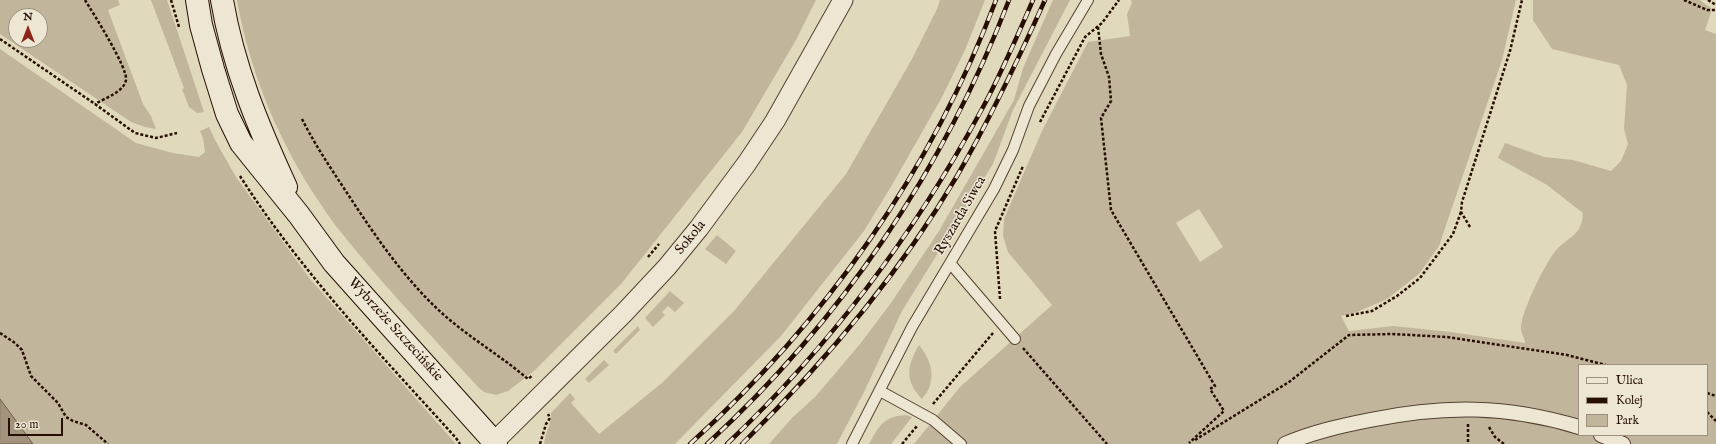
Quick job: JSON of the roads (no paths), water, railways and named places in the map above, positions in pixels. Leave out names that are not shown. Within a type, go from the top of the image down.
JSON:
[{"type":"main road","name":"Wybrzeże Szczecińskie","points":[[197,0],[201,25],[212,67],[228,114],[241,143],[299,215],[334,263],[495,444]]},
{"type":"main road","name":"Wybrzeże Szczecińskie","points":[[222,0],[233,54],[250,106],[299,215]]},
{"type":"street","name":"Sokola","points":[[495,444],[623,314],[667,267],[699,228],[775,122],[843,0]]},
{"type":"street","points":[[1285,444],[1305,435],[1334,427],[1403,413],[1449,409],[1509,411],[1560,421],[1578,427]]},
{"type":"street","points":[[1603,436],[1623,444]]},
{"type":"lane","name":"Ryszarda Siwca","points":[[852,444],[912,327],[994,189],[1013,150],[1029,106],[1056,54],[1088,0]]},
{"type":"lane","points":[[950,263],[1015,339]]},
{"type":"lane","points":[[880,391],[925,414],[961,444]]},
{"type":"railway","points":[[690,444],[739,397],[785,347],[829,295],[869,240],[906,183],[940,124],[970,63],[996,0]]},
{"type":"railway","points":[[707,444],[755,397],[801,347],[844,294],[884,240],[920,183],[953,124],[983,63],[1009,0]]},
{"type":"railway","points":[[727,444],[764,407],[835,328],[868,287],[899,244],[956,155],[982,109],[1015,42],[1033,0]]},
{"type":"railway","points":[[742,444],[802,382],[858,317],[885,283],[934,213],[981,133],[1045,0]]}]
